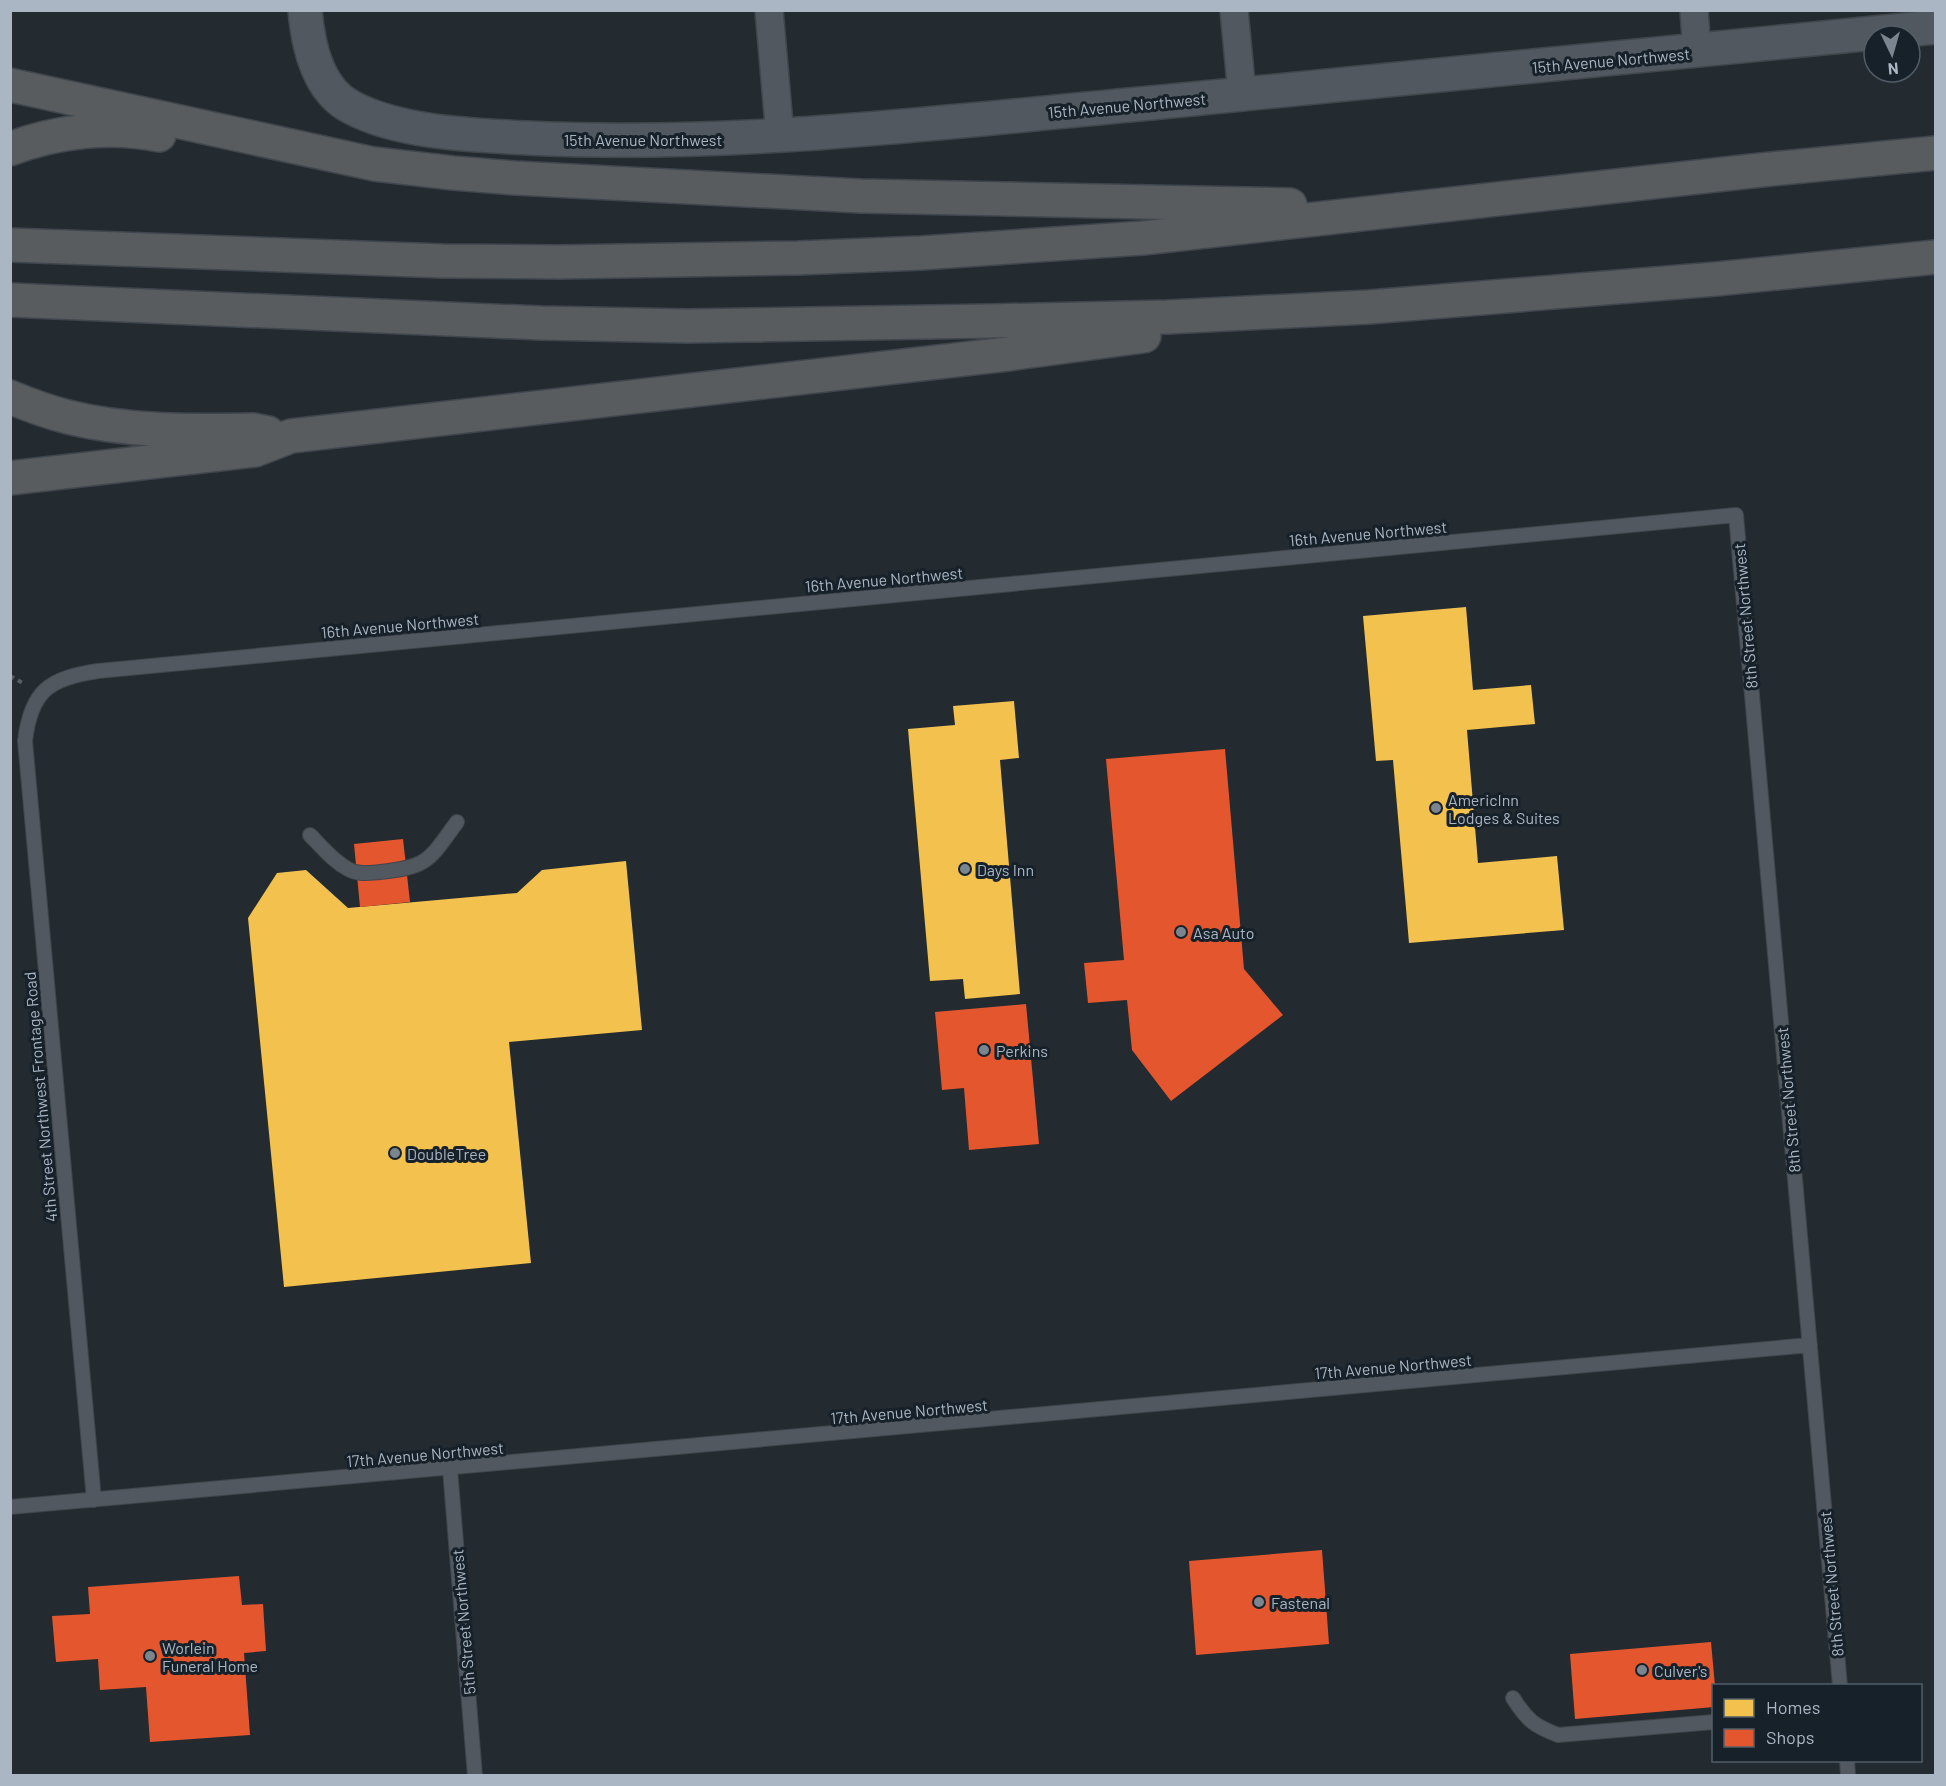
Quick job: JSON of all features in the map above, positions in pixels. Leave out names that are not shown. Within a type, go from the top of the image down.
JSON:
[{"type":"highway","points":[[10,85],[374,164],[464,174],[861,196],[1305,205],[1445,204]]},
{"type":"highway","points":[[10,149],[32,141],[73,133],[120,130],[141,131],[241,152],[281,144]]},
{"type":"highway","points":[[10,245],[442,261],[560,262],[798,258],[921,253],[1143,238],[1749,171],[1935,153]]},
{"type":"highway","points":[[10,300],[386,317],[687,326],[857,324],[1168,317],[1369,307],[1716,279],[1935,257]]},
{"type":"highway","points":[[10,478],[255,450],[291,436],[1008,354],[1369,307]]},
{"type":"highway","points":[[10,397],[68,417],[102,423],[188,431],[253,430],[291,436]]},
{"type":"street","name":"15th Avenue Northwest","points":[[305,10],[311,47],[328,89],[349,106],[386,120],[433,131],[599,142],[780,136],[1698,52],[1935,27]]},
{"type":"street","points":[[769,10],[780,136]]},
{"type":"street","points":[[1234,10],[1242,94]]},
{"type":"street","points":[[1694,10],[1698,52]]},
{"type":"lane","name":"16th Avenue Northwest","points":[[41,694],[54,683],[76,674],[98,671],[1736,515]]},
{"type":"lane","name":"8th Street Northwest","points":[[1736,515],[1840,1684]]},
{"type":"lane","name":"4th Street Northwest Frontage Road","points":[[41,694],[32,707],[27,722],[25,741],[94,1500]]},
{"type":"lane","points":[[310,835],[338,862],[349,870],[361,873],[412,868],[421,864],[432,855],[457,822]]},
{"type":"lane","name":"17th Avenue Northwest","points":[[10,1507],[1810,1345]]},
{"type":"lane","name":"5th Street Northwest","points":[[450,1469],[475,1776]]},
{"type":"lane","points":[[1513,1698],[1525,1717],[1539,1728],[1558,1735],[1712,1722]]},
{"type":"building: Homes","name":"AmericInn Lodges & Suites","points":[[1466,607],[1473,690],[1531,685],[1535,724],[1467,730],[1478,863],[1557,856],[1564,930],[1409,943],[1393,760],[1376,761],[1363,616]]},
{"type":"building: Homes","name":"Days Inn","points":[[1014,701],[1019,758],[1000,760],[1020,994],[965,999],[963,979],[930,981],[908,729],[955,725],[953,706]]},
{"type":"building: Homes","name":"DoubleTree","points":[[626,861],[642,1030],[509,1042],[531,1263],[284,1287],[248,918],[277,873],[306,870],[348,908],[517,893],[542,870]]},
{"type":"building: Shops","name":"Asa Auto","points":[[1225,749],[1244,969],[1283,1015],[1171,1101],[1132,1050],[1127,1000],[1088,1003],[1084,963],[1124,960],[1106,759]]},
{"type":"building: Shops","points":[[403,839],[410,902],[360,907],[354,844]]},
{"type":"building: Shops","name":"Perkins","points":[[1026,1004],[1039,1144],[969,1150],[964,1088],[942,1090],[935,1012]]},
{"type":"building: Shops","name":"Fastenal","points":[[1322,1550],[1329,1644],[1196,1655],[1189,1561]]},
{"type":"building: Shops","name":"Worlein Funeral Home","points":[[239,1576],[242,1605],[263,1604],[266,1651],[244,1653],[250,1735],[150,1742],[146,1687],[100,1690],[98,1659],[56,1662],[52,1616],[90,1614],[88,1587]]},
{"type":"building: Shops","name":"Culver's","points":[[1711,1642],[1715,1684],[1712,1684],[1712,1707],[1575,1719],[1570,1654]]},
{"type":"place","name":"AmericInn Lodges & Suites","points":[[1436,808]]},
{"type":"place","name":"Days Inn","points":[[965,869]]},
{"type":"place","name":"Asa Auto","points":[[1181,932]]},
{"type":"place","name":"Perkins","points":[[984,1050]]},
{"type":"place","name":"DoubleTree","points":[[395,1153]]},
{"type":"place","name":"Fastenal","points":[[1259,1602]]},
{"type":"place","name":"Worlein Funeral Home","points":[[150,1656]]},
{"type":"place","name":"Culver's","points":[[1642,1670]]}]
